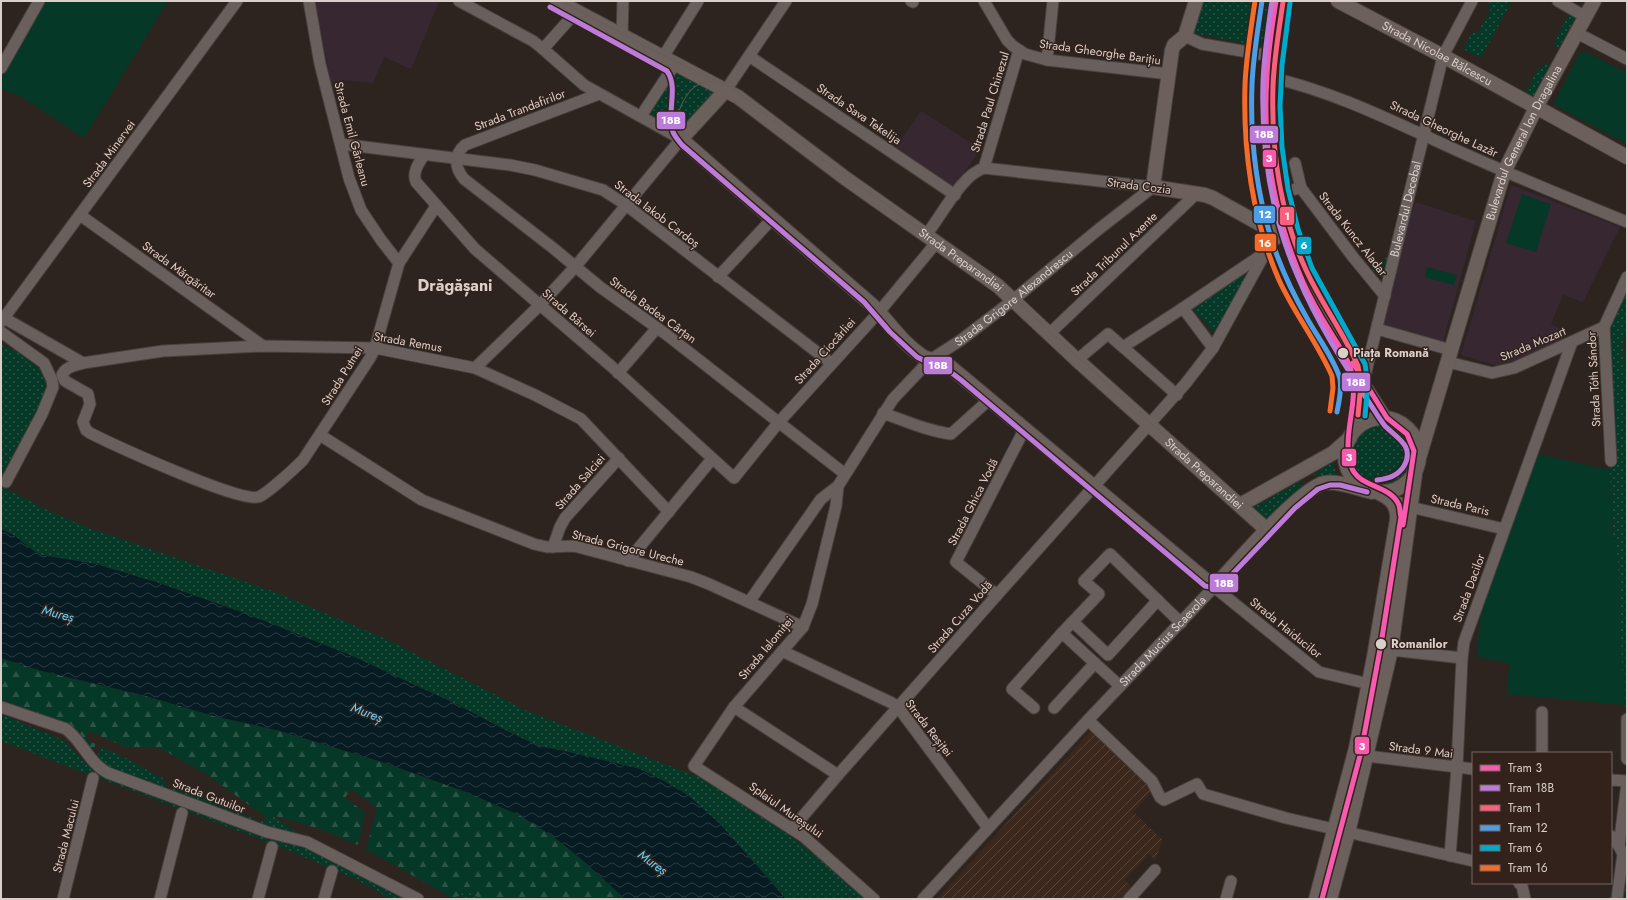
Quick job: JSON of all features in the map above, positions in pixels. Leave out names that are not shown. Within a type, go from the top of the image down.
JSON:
[{"type":"main road","name":"Strada Preparandiei","points":[[557,1],[738,97],[845,178],[998,286],[1077,360],[1268,530]]},
{"type":"main road","points":[[1153,187],[1173,47],[1185,36],[1196,1]]},
{"type":"main road","points":[[1278,1],[1271,56],[1268,106],[1271,155],[1286,231],[1308,288],[1363,384],[1384,417]]},
{"type":"main road","name":"Strada Nicolae Bălcescu","points":[[1338,1],[1443,56],[1582,132]]},
{"type":"main road","name":"Bulevardul General Ion Dragalina","points":[[1419,458],[1504,172],[1548,85],[1594,1]]},
{"type":"main road","points":[[1548,85],[1550,107],[1576,124],[1582,132],[1627,157]]},
{"type":"main road","points":[[726,90],[681,139],[879,312],[889,326],[916,352],[930,360],[948,365],[1214,587]]},
{"type":"main road","name":"Strada Cozia","points":[[1153,187],[1197,193],[1213,198],[1267,228],[1286,231]]},
{"type":"main road","points":[[1330,899],[1397,520],[1396,508],[1381,495],[1357,483],[1348,469],[1345,458],[1363,384]]},
{"type":"main road","points":[[1240,505],[1333,453],[1352,433],[1366,421],[1373,418],[1384,417],[1399,422],[1410,431],[1417,446],[1419,458],[1410,507],[1391,650],[1367,756],[1342,831],[1316,899]]},
{"type":"main road","points":[[1381,495],[1401,489],[1415,474]]},
{"type":"main road","name":"Strada Mucius Scaevola","points":[[1214,587],[1289,508],[1311,490],[1324,483],[1338,484],[1381,495]]},
{"type":"street","points":[[1,68],[39,1]]},
{"type":"street","name":"Strada Minervei","points":[[3,320],[237,1]]},
{"type":"street","name":"Strada Emil Gârleanu","points":[[309,1],[320,64],[349,178],[361,210],[381,240],[399,262]]},
{"type":"street","points":[[459,1],[513,30],[543,49],[576,79],[599,94],[681,139],[575,267],[540,306],[475,368]]},
{"type":"street","points":[[622,36],[623,1]]},
{"type":"street","points":[[641,116],[698,1]]},
{"type":"street","points":[[726,90],[786,1]]},
{"type":"street","name":"Strada Gheorghe Barițiu","points":[[984,1],[1006,40],[1025,54],[1047,60],[1169,74]]},
{"type":"street","points":[[1047,60],[1053,1]]},
{"type":"street","name":"Bulevardul Decebal","points":[[1363,384],[1443,56],[1472,1]]},
{"type":"street","points":[[1558,1],[1586,17]]},
{"type":"street","points":[[543,49],[576,12]]},
{"type":"street","points":[[1577,33],[1627,59]]},
{"type":"street","points":[[1185,36],[1202,44],[1271,56]]},
{"type":"street","name":"Strada Paul Chinezul","points":[[931,239],[955,195],[970,176],[984,168],[1019,50]]},
{"type":"street","name":"Strada Sava Tekelija","points":[[749,56],[955,195]]},
{"type":"street","name":"Strada Gheorghe Lazăr","points":[[1269,77],[1302,85],[1336,96],[1378,113],[1504,172],[1627,222]]},
{"type":"street","name":"Strada Trandafirilor","points":[[456,158],[458,152],[465,145],[599,94]]},
{"type":"street","name":"Strada Iakob Cardoș","points":[[341,144],[510,165],[535,170],[603,190],[626,205],[831,363]]},
{"type":"street","name":"Strada Bârsei","points":[[424,155],[414,172],[416,182],[475,249],[618,373],[734,478]]},
{"type":"street","name":"Strada Badea Cârțan","points":[[456,158],[459,172],[464,179],[600,288],[656,328],[845,474]]},
{"type":"street","points":[[1278,193],[1301,188],[1295,163]]},
{"type":"street","name":"Strada Cozia","points":[[984,168],[1153,187]]},
{"type":"street","name":"Strada Grigore Alexandrescu","points":[[749,602],[821,499],[838,486],[883,413],[908,381],[930,360],[960,340],[1013,300],[1099,229],[1153,187]]},
{"type":"street","name":"Strada Kuncz Aladar","points":[[1301,188],[1384,296]]},
{"type":"street","name":"Strada Tribunul Axente","points":[[1049,334],[1197,193]]},
{"type":"street","name":"Strada Putnei","points":[[258,497],[290,473],[303,460],[362,373],[375,348],[399,262],[436,206]]},
{"type":"street","name":"Strada Mărgăritar","points":[[80,215],[263,346]]},
{"type":"street","points":[[718,277],[772,219]]},
{"type":"street","points":[[1150,424],[1177,395],[1213,348],[1264,253],[1270,244],[1286,231]]},
{"type":"street","name":"Strada Ciocârliei","points":[[734,478],[779,422],[831,363],[879,312],[931,239]]},
{"type":"street","points":[[1123,347],[1264,253]]},
{"type":"street","name":"Strada Tóth Sándor","points":[[1611,461],[1604,327],[1627,277]]},
{"type":"street","points":[[1183,308],[1213,348]]},
{"type":"street","points":[[3,320],[87,363]]},
{"type":"street","name":"Strada Mozart","points":[[1377,329],[1492,373],[1514,368],[1604,327]]},
{"type":"street","points":[[618,373],[656,328]]},
{"type":"street","points":[[1,332],[44,363],[52,380],[53,387],[42,414],[6,482]]},
{"type":"street","points":[[1077,360],[1108,334],[1177,395]]},
{"type":"street","name":"Strada Dacilor","points":[[1450,856],[1464,642],[1572,342]]},
{"type":"street","name":"Strada Remus","points":[[258,497],[248,497],[216,487],[118,447],[86,430],[83,422],[90,404],[90,398],[85,391],[65,381],[62,375],[65,370],[87,363],[163,351],[263,346],[375,348],[475,368],[535,395],[582,420],[669,512]]},
{"type":"street","points":[[883,413],[935,431],[951,434],[990,399]]},
{"type":"street","name":"Strada Cuza Vodă","points":[[792,829],[997,595],[1150,424]]},
{"type":"street","name":"Strada Ghica Vodă","points":[[997,595],[956,562],[1025,428]]},
{"type":"street","name":"Strada Grigore Ureche","points":[[320,436],[422,500],[534,544],[547,547],[574,546],[691,577],[803,626]]},
{"type":"street","name":"Strada Salciei","points":[[553,547],[565,518],[619,458]]},
{"type":"street","points":[[628,561],[712,459]]},
{"type":"street","name":"Strada Ialomiței","points":[[694,766],[734,707],[803,626],[812,604],[836,506],[838,486]]},
{"type":"street","name":"Strada Paris","points":[[1381,495],[1410,507],[1504,529]]},
{"type":"street","points":[[821,499],[836,506]]},
{"type":"street","points":[[1034,708],[1012,689],[1099,594],[1084,581],[1110,554],[1181,623]]},
{"type":"street","name":"Strada Mucius Scaevola","points":[[923,899],[1088,720],[1214,587]]},
{"type":"street","name":"Strada Haiducilor","points":[[1214,587],[1319,672],[1369,684]]},
{"type":"street","points":[[1073,622],[1108,655],[1158,600]]},
{"type":"street","points":[[1062,633],[1120,686]]},
{"type":"street","points":[[1391,650],[1462,658]]},
{"type":"street","name":"Strada Reșiței","points":[[782,651],[898,707],[988,828]]},
{"type":"street","points":[[1054,708],[1095,663]]},
{"type":"street","name":"Strada Gutuilor","points":[[1,707],[66,729],[72,734],[93,762],[108,773],[267,832],[307,842],[418,899]]},
{"type":"street","points":[[734,707],[838,775]]},
{"type":"street","points":[[1542,712],[1542,752]]},
{"type":"street","points":[[1626,719],[1627,759]]},
{"type":"street","points":[[1088,720],[1152,781],[1162,799],[1165,800],[1197,784],[1199,791],[1208,797],[1286,818],[1472,861]]},
{"type":"street","name":"Strada 9 Mai","points":[[1367,756],[1472,768]]},
{"type":"street","name":"Splaiul Mureșului","points":[[694,766],[792,829],[815,846],[874,899]]},
{"type":"street","name":"Strada Macului","points":[[63,899],[94,778]]},
{"type":"street","points":[[1612,780],[1627,782],[1617,899]]},
{"type":"street","points":[[160,899],[182,813]]},
{"type":"street","points":[[1612,837],[1621,850]]},
{"type":"street","points":[[258,899],[272,847]]},
{"type":"street","points":[[1129,899],[1155,870]]},
{"type":"street","points":[[324,899],[332,871]]},
{"type":"street","points":[[1226,899],[1231,881]]},
{"type":"street","points":[[1520,884],[1522,886],[1525,899]]},
{"type":"shaded area","points":[[315,1],[439,2],[411,69],[384,57],[373,83],[342,80],[331,84]]},
{"type":"shaded area","points":[[921,111],[980,149],[954,188],[896,147]]},
{"type":"shaded area","points":[[1511,185],[1620,227],[1583,302],[1563,295],[1551,324],[1566,332],[1563,340],[1501,367],[1461,355]]},
{"type":"shaded area","points":[[1415,202],[1476,221],[1443,342],[1381,324]]},
{"type":"shaded area","points":[[1091,731],[1154,789],[1133,812],[1163,840],[1155,860],[1149,854],[1125,880],[1135,891],[1127,899],[937,899]]},
{"type":"green space","points":[[45,1],[168,1],[84,138],[22,97],[1,89],[1,80]]},
{"type":"green space","points":[[1200,1],[1272,1],[1261,47],[1190,32]]},
{"type":"green space","points":[[1490,1],[1512,1],[1481,58],[1463,49],[1472,32],[1477,34],[1491,8],[1487,6]]},
{"type":"green space","points":[[1569,13],[1576,17],[1558,49],[1554,46],[1557,41],[1555,40]]},
{"type":"green space","points":[[1584,51],[1627,73],[1627,144],[1558,107],[1554,103],[1579,54]]},
{"type":"green space","points":[[1545,63],[1550,65],[1533,97],[1525,93],[1539,67],[1543,68]]},
{"type":"green space","points":[[677,71],[713,88],[714,96],[685,128],[679,130],[652,116],[650,112],[651,107]]},
{"type":"green space","points":[[1522,194],[1551,204],[1536,252],[1506,243]]},
{"type":"green space","points":[[1387,257],[1384,278],[1375,273],[1372,269]]},
{"type":"green space","points":[[1427,267],[1457,275],[1454,285],[1425,277]]},
{"type":"green space","points":[[1627,270],[1627,327],[1624,340],[1624,350],[1627,386],[1627,708],[1624,705],[1599,341],[1603,318]]},
{"type":"green space","points":[[1243,273],[1245,277],[1215,331],[1213,332],[1194,310],[1194,307]]},
{"type":"green space","points":[[1,344],[25,356],[46,375],[49,388],[1,477]]},
{"type":"green space","points":[[1382,425],[1399,430],[1407,438],[1412,455],[1407,472],[1399,480],[1382,485],[1365,480],[1357,472],[1352,455],[1357,438],[1365,430]]},
{"type":"green space","points":[[1534,453],[1609,470],[1613,539],[1617,546],[1624,705],[1507,694],[1509,663],[1477,657],[1481,607]]},
{"type":"green space","points":[[1332,461],[1337,476],[1312,476]]},
{"type":"green space","points":[[1301,481],[1303,484],[1269,519],[1263,521],[1249,508],[1258,505]]},
{"type":"green space","points":[[1,486],[43,508],[84,526],[278,593],[386,639],[525,710],[701,778],[782,830],[833,869],[864,899],[786,899],[721,825],[689,796],[640,769],[539,746],[458,705],[350,655],[244,613],[159,583],[96,564],[42,555],[34,552],[8,532],[1,529]]},
{"type":"green space","points":[[1,658],[42,671],[146,696],[214,716],[280,731],[382,762],[469,793],[521,816],[554,837],[586,863],[625,899],[480,899],[466,890],[459,896],[452,898],[366,849],[377,808],[351,789],[345,798],[365,812],[358,845],[326,831],[272,815],[267,818],[206,774],[158,747],[127,748],[89,731],[86,739],[96,744],[91,755],[76,735],[1,704]]},
{"type":"green space","points":[[1,714],[65,741],[82,760],[97,772],[309,848],[410,899],[391,899],[355,879],[288,850],[1,741]]},
{"type":"green space","points":[[101,747],[120,755],[164,779],[166,785],[163,791],[95,761]]},
{"type":"green space","points":[[172,784],[261,822],[272,815],[302,836],[283,834],[172,792]]},
{"type":"green space","points":[[1627,830],[1627,899],[1609,899]]},
{"type":"green space","points":[[466,890],[480,899],[459,899],[459,896]]},
{"type":"water","name":"Mureș","points":[[1,529],[15,536],[34,551],[42,555],[96,564],[159,583],[244,613],[350,655],[458,705],[539,746],[640,769],[689,796],[721,825],[786,899],[625,899],[586,863],[554,837],[521,816],[469,793],[382,762],[280,731],[214,716],[146,696],[42,671],[1,658]]},
{"type":"tram line","points":[[561,1],[674,61],[731,87],[833,167],[1003,287],[1057,338],[1257,519],[1262,527],[1259,538]]},
{"type":"tram line","name":"16","points":[[1255,1],[1245,85],[1245,110],[1248,160],[1256,209],[1262,234],[1279,280],[1320,351],[1332,376],[1333,388],[1330,411]]},
{"type":"tram line","name":"12","points":[[1262,1],[1252,85],[1253,143],[1261,201],[1271,238],[1292,290],[1338,372],[1341,387],[1337,412]]},
{"type":"tram line","name":"18B","points":[[1272,1],[1264,62],[1263,107],[1266,157],[1275,206],[1281,230],[1298,277],[1324,330],[1379,418],[1406,448],[1407,459],[1402,469],[1392,476],[1377,480]]},
{"type":"tram line","name":"3","points":[[1276,1],[1268,57],[1266,103],[1269,156],[1278,207],[1293,258],[1303,282],[1316,308],[1345,355],[1351,370],[1353,394],[1348,442],[1348,454],[1351,466],[1360,478],[1382,489],[1395,498],[1399,505],[1401,517],[1381,644],[1361,752],[1322,899]]},
{"type":"tram line","name":"1","points":[[1283,2],[1273,86],[1274,133],[1279,180],[1284,204],[1297,249],[1318,294],[1358,366],[1361,384],[1358,415]]},
{"type":"tram line","name":"6","points":[[1290,3],[1282,65],[1280,106],[1282,147],[1288,189],[1298,229],[1312,268],[1365,364],[1368,384],[1365,416]]},
{"type":"tram line","name":"18B","points":[[550,7],[667,71],[672,85],[671,125],[674,134],[682,145],[864,302],[890,332],[917,357],[927,362],[944,367],[961,380],[1205,586],[1215,588],[1223,584],[1295,508],[1318,489],[1330,485],[1340,485],[1367,492]]},
{"type":"tram line","points":[[679,111],[684,99],[692,89],[702,83],[715,82]]},
{"type":"tram line","name":"3","points":[[1353,363],[1387,418],[1407,434],[1414,451],[1403,525]]},
{"type":"tram line","points":[[1240,502],[1250,505],[1255,504],[1335,457],[1353,435],[1367,425],[1381,421],[1393,424]]},
{"type":"place","name":"Piața Romană","points":[[1343,353]]},
{"type":"place","name":"Romanilor","points":[[1381,644]]},
{"type":"district","name":"Drăgășani","points":[[455,285]]}]
